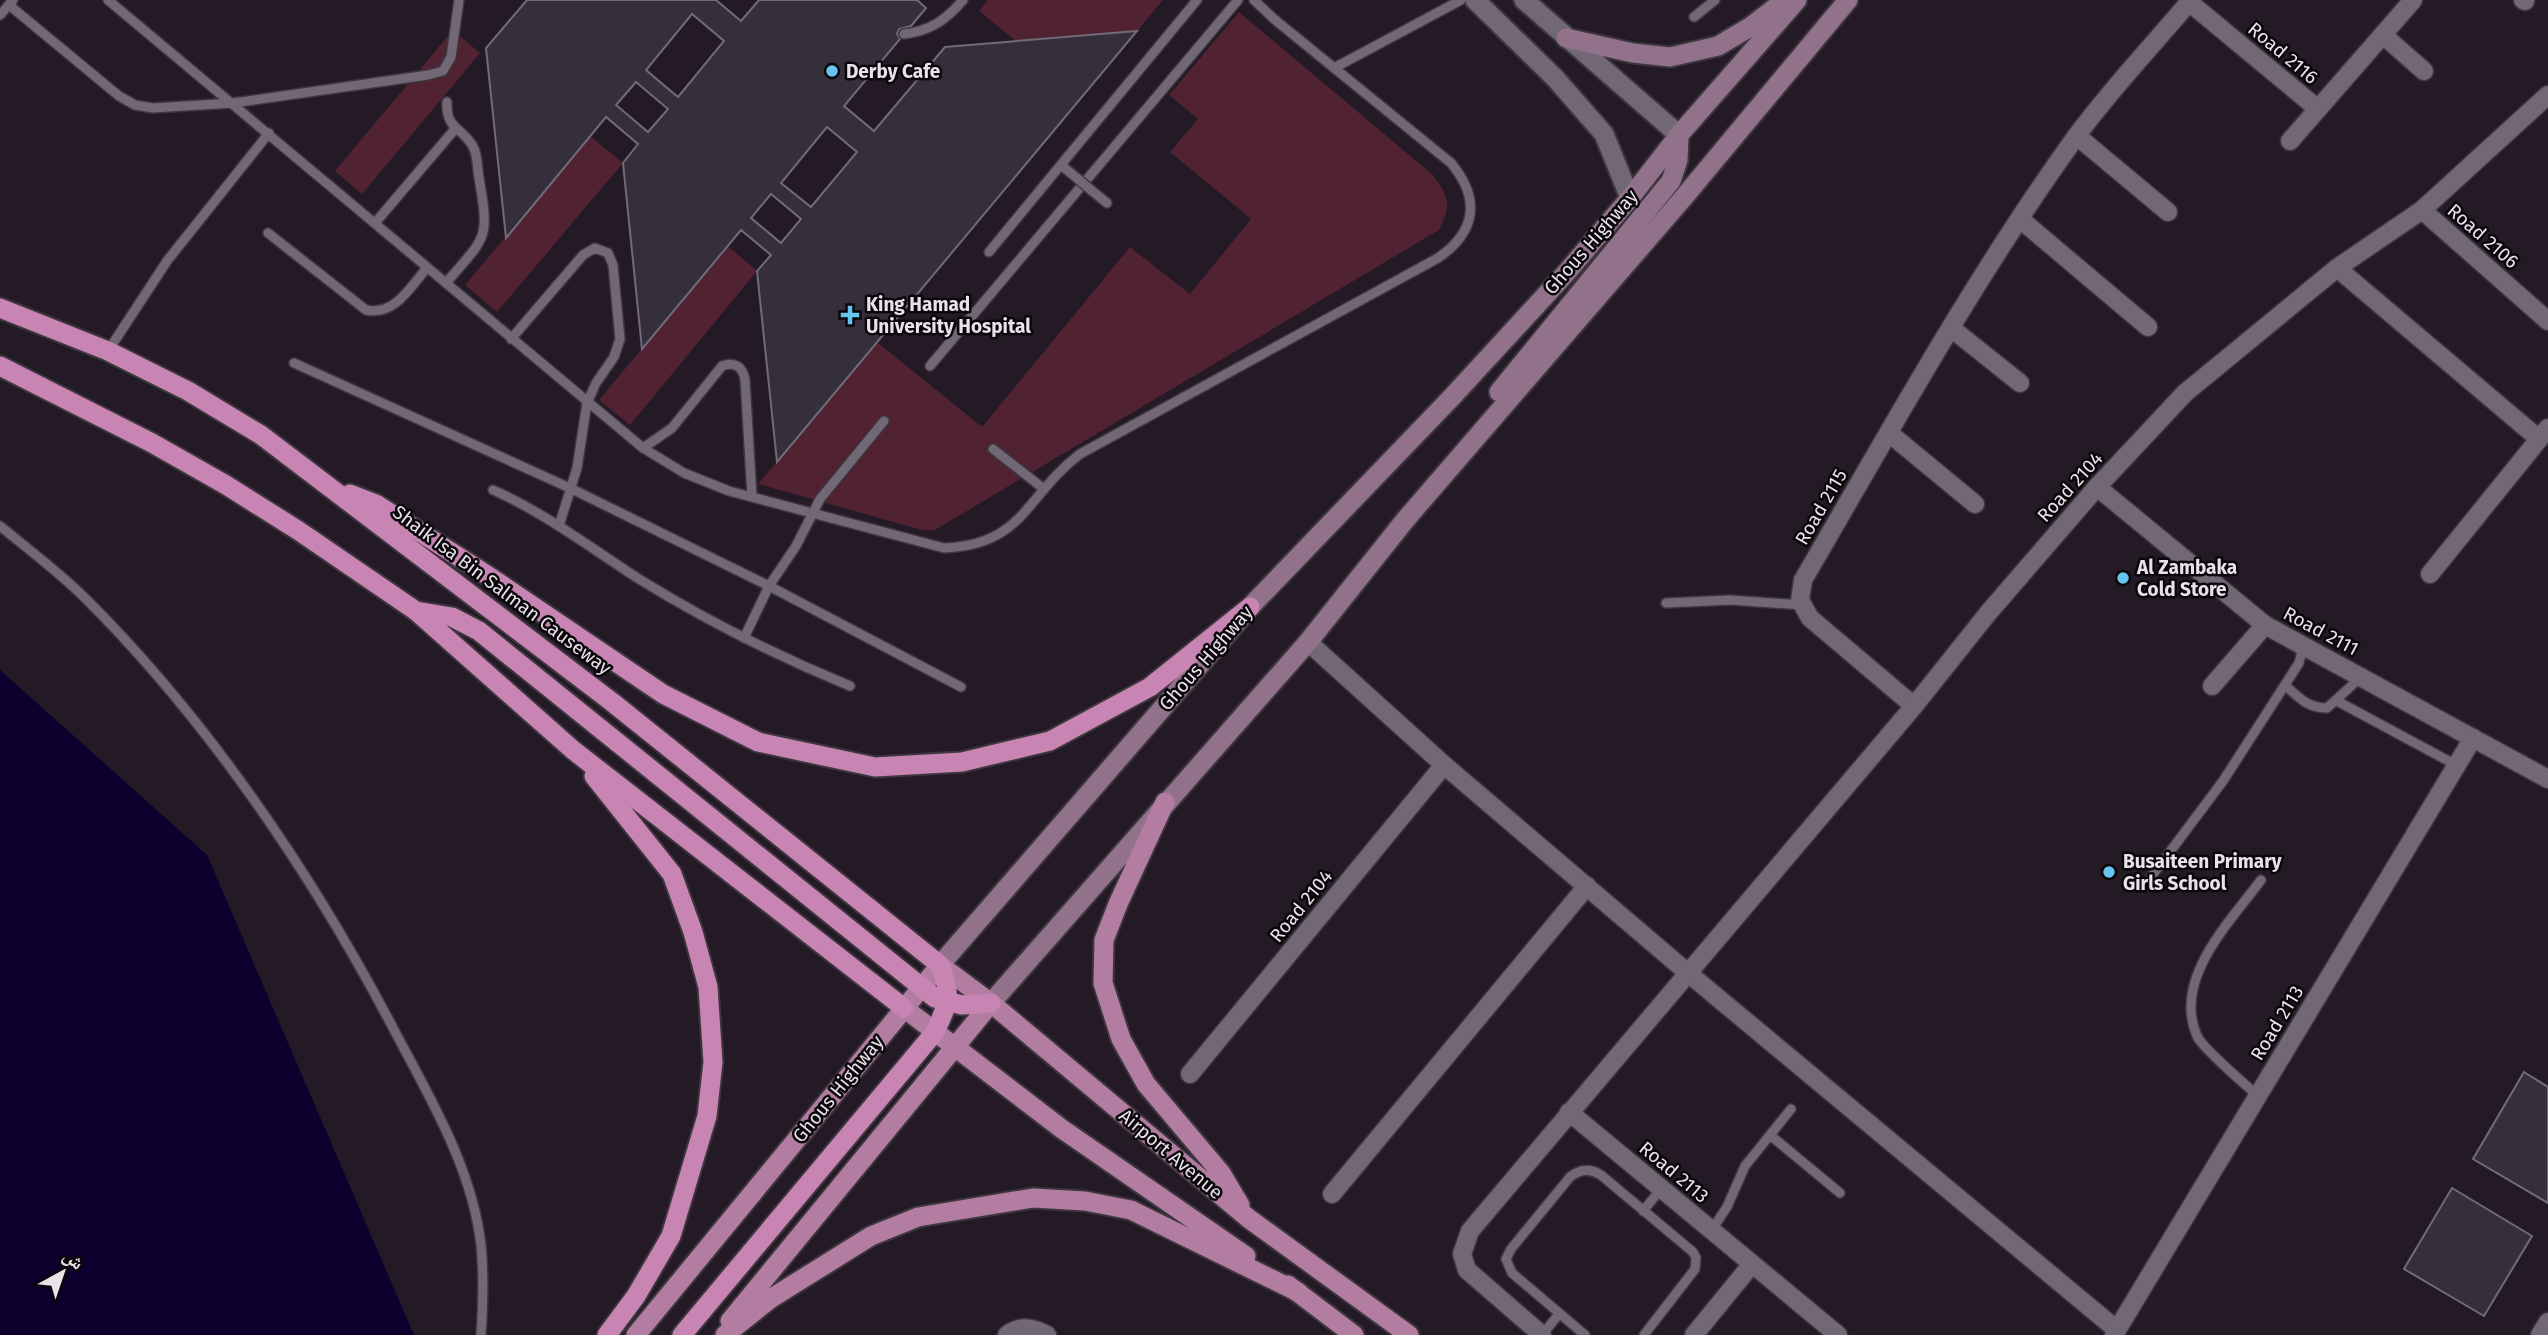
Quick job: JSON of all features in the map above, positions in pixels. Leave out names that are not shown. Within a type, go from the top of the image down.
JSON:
[{"type":"highway","name":"Shaik Isa Bin Salman Causeway","points":[[0,308],[108,351],[188,391],[261,435],[612,702],[940,965]]},
{"type":"highway","points":[[0,366],[152,443],[226,485],[416,611],[573,750],[904,1008]]},
{"type":"highway","points":[[326,485],[376,505],[487,575],[663,694],[758,742],[875,766],[962,762],[1050,740],[1150,687],[1250,607]]},
{"type":"highway","points":[[416,611],[452,617],[479,631],[935,998],[962,1005],[991,1003]]},
{"type":"highway","points":[[573,750],[672,874],[693,932],[708,987],[713,1062],[708,1116],[671,1236],[636,1296],[607,1335]]},
{"type":"highway","points":[[682,1335],[935,1032],[948,1002],[948,988],[940,965]]},
{"type":"main road","points":[[1566,38],[1633,53],[1670,57],[1718,46],[1750,27],[1785,0]]},
{"type":"main road","name":"Ghous Highway","points":[[636,1335],[940,965],[1250,607],[1567,272],[1630,198],[1678,135],[1797,0]]},
{"type":"main road","points":[[718,1335],[991,1003],[1308,642],[1406,519],[1684,197],[1848,0]]},
{"type":"main road","points":[[1406,519],[1426,480],[1671,181],[1678,160],[1678,135]]},
{"type":"main road","points":[[1165,802],[1104,940],[1103,983],[1121,1039],[1146,1084],[1221,1173],[1248,1218]]},
{"type":"main road","name":"Airport Avenue","points":[[940,965],[991,1003],[1248,1218],[1409,1335]]},
{"type":"main road","name":"Airport Avenue","points":[[904,1008],[1062,1129],[1298,1292],[1354,1335]]},
{"type":"main road","points":[[725,1335],[770,1299],[871,1236],[918,1217],[1033,1198],[1085,1201],[1131,1210],[1298,1292]]},
{"type":"street","points":[[1475,0],[1555,78],[1604,134],[1630,198]]},
{"type":"street","points":[[1524,0],[1678,135]]},
{"type":"street","name":"Road 2116","points":[[2290,141],[2413,0]]},
{"type":"street","name":"Road 2116","points":[[2190,1],[2318,109]]},
{"type":"street","name":"Road 2115","points":[[1802,606],[1800,595],[1803,580],[1951,328],[2077,136],[2190,1]]},
{"type":"street","points":[[2383,35],[2424,71]]},
{"type":"street","name":"Road 2104","points":[[1542,1335],[1467,1270],[1462,1254],[1470,1231],[1914,706],[1989,612],[2097,487],[2185,393],[2337,268],[2421,210],[2546,100]]},
{"type":"street","points":[[2077,136],[2168,212]]},
{"type":"street","name":"Road 2106","points":[[2421,210],[2548,321]]},
{"type":"street","points":[[2021,219],[2148,327]]},
{"type":"street","points":[[2337,268],[2542,441],[2430,574]]},
{"type":"street","points":[[1951,328],[2020,383]]},
{"type":"street","points":[[1889,433],[1975,504]]},
{"type":"street","name":"Road 2111","points":[[2097,487],[2265,625],[2548,779]]},
{"type":"street","points":[[1802,606],[1810,618],[1914,706]]},
{"type":"street","points":[[2212,686],[2265,625]]},
{"type":"street","points":[[1308,642],[1444,765],[1688,973]]},
{"type":"street","name":"Road 2113","points":[[1688,973],[2116,1332],[2473,738]]},
{"type":"street","name":"Road 2104","points":[[1190,1074],[1444,765]]},
{"type":"street","points":[[1332,1194],[1587,886]]},
{"type":"street","name":"Road 2113","points":[[1569,1112],[1838,1335]]},
{"type":"street","points":[[1694,1335],[1752,1264]]},
{"type":"street","points":[[2540,1335],[2548,1322]]},
{"type":"street","points":[[1006,1335],[1022,1327],[1036,1329],[1046,1335]]},
{"type":"lane","points":[[108,0],[587,403],[663,462],[706,483],[944,548],[968,547],[991,540],[1011,527],[1054,476],[1080,454],[1438,258],[1453,247],[1465,232],[1471,214],[1470,195],[1463,178],[1451,163],[1254,0]]},
{"type":"lane","points":[[0,15],[11,2],[127,102],[153,108],[233,103],[443,71],[451,57],[459,0]]},
{"type":"lane","points":[[904,34],[931,28],[943,21],[963,0]]},
{"type":"lane","points":[[989,252],[1197,0]]},
{"type":"lane","points":[[930,366],[1238,0]]},
{"type":"lane","points":[[1334,68],[1461,0]]},
{"type":"lane","points":[[1694,17],[1715,0]]},
{"type":"lane","points":[[446,283],[482,240],[485,222],[474,147],[455,129],[448,118],[447,102]]},
{"type":"lane","points":[[374,223],[455,129]]},
{"type":"lane","points":[[108,351],[167,261],[269,133]]},
{"type":"lane","points":[[1061,165],[1107,203]]},
{"type":"lane","points":[[268,233],[366,310],[376,313],[396,304],[427,268]]},
{"type":"lane","points":[[511,339],[583,255],[595,248],[608,253],[613,265],[620,339],[614,357],[596,383],[587,403],[583,442],[572,489],[559,526]]},
{"type":"lane","points":[[294,363],[572,489],[769,586],[961,687]]},
{"type":"lane","points":[[643,448],[672,428],[722,366],[735,365],[740,368],[745,380],[752,496]]},
{"type":"lane","points":[[744,638],[769,586],[796,545],[820,499],[884,421]]},
{"type":"lane","points":[[993,449],[1044,489]]},
{"type":"lane","points":[[492,490],[523,503],[672,598],[744,638],[850,686]]},
{"type":"lane","points":[[0,526],[83,596],[155,674],[232,770],[316,890],[372,987],[429,1096],[470,1192],[481,1244],[484,1297],[481,1335]]},
{"type":"lane","points":[[1666,603],[1730,600],[1802,606]]},
{"type":"lane","points":[[2151,877],[2223,781],[2299,663],[2303,647]]},
{"type":"lane","points":[[2285,685],[2314,708],[2328,708],[2361,677]]},
{"type":"lane","points":[[2337,701],[2456,765]]},
{"type":"lane","points":[[2258,1096],[2198,1038],[2193,1022],[2192,985],[2199,966],[2261,880]]},
{"type":"lane","points":[[1712,1231],[1727,1207],[1741,1174],[1791,1109]]},
{"type":"lane","points":[[1770,1135],[1840,1193]]},
{"type":"lane","points":[[1585,1335],[1512,1273],[1506,1264],[1508,1253],[1570,1177],[1588,1170],[1601,1175],[1693,1252],[1695,1269],[1644,1335]]},
{"type":"lane","points":[[1643,1211],[1661,1189]]},
{"type":"lane","points":[[1542,1335],[1559,1314]]},
{"type":"shaded area","points":[[988,0],[1163,0],[1137,31],[1016,41],[979,11]]},
{"type":"shaded area","points":[[1239,12],[1433,175],[1443,189],[1447,201],[1446,214],[1439,230],[935,530],[922,530],[758,484],[877,342],[982,427],[1130,247],[1190,294],[1251,219],[1170,152],[1198,119],[1169,95]]},
{"type":"shaded area","points":[[453,30],[480,53],[362,194],[335,171]]},
{"type":"shaded area","points":[[590,136],[623,163],[497,312],[465,285]]},
{"type":"shaded area","points":[[728,246],[757,271],[630,425],[599,400]]},
{"type":"shaded area","points":[[0,670],[207,855],[414,1335],[0,1335]]},
{"type":"building","points":[[527,0],[716,0],[741,21],[759,0],[917,0],[926,8],[911,26],[899,29],[897,34],[900,39],[844,106],[874,131],[945,47],[1137,31],[777,462],[757,271],[771,255],[741,230],[642,349],[623,163],[638,144],[606,117],[506,238],[486,48]],"holes":[[[692,14],[724,41],[678,97],[646,70]],[[636,82],[668,109],[648,132],[616,105]],[[827,127],[857,152],[811,207],[781,183]],[[771,194],[801,219],[781,243],[751,218]]]},
{"type":"building","points":[[2524,1072],[2548,1087],[2548,1203],[2473,1159]]},
{"type":"building","points":[[2452,1188],[2532,1236],[2484,1316],[2404,1269]]},
{"type":"place","name":"Derby Cafe","points":[[832,71]]},
{"type":"place","name":"King Hamad University Hospital","points":[[850,315]]},
{"type":"place","name":"Al Zambaka Cold Store","points":[[2123,578]]},
{"type":"place","name":"Busaiteen Primary Girls School","points":[[2109,872]]}]
